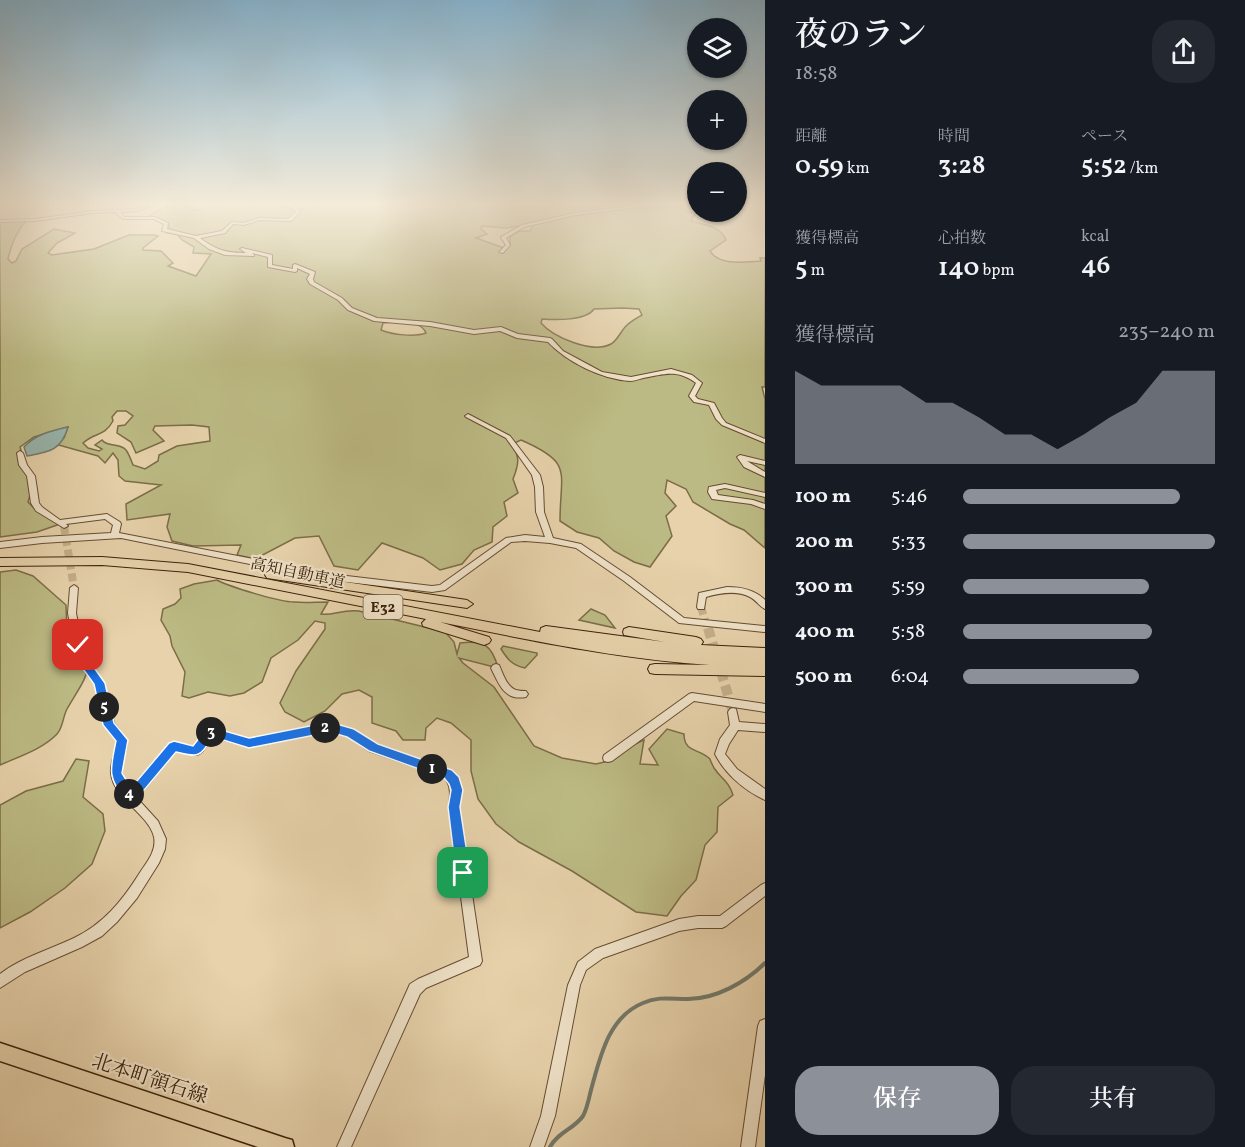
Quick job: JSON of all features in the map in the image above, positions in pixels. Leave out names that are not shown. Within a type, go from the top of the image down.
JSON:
[{"type":"highway","name":"高知自動車道","points":[[0,556],[62,554],[146,556],[577,636],[680,649],[765,653]]},
{"type":"highway","name":"高知自動車道","points":[[0,562],[61,560],[144,563],[188,568],[270,579],[461,623],[576,644],[681,658],[765,663]]},
{"type":"highway","points":[[270,579],[467,604]]},
{"type":"highway","points":[[270,579],[484,640]]},
{"type":"highway","points":[[629,632],[765,649]]},
{"type":"highway","points":[[655,669],[765,671]]},
{"type":"main road","name":"北本町領石線","points":[[0,1052],[285,1147]]},
{"type":"street","points":[[268,257],[270,266],[275,268],[295,271],[293,266],[295,265],[309,270],[313,273],[310,279],[312,283],[340,299],[350,309],[376,320],[430,324],[474,332],[495,328],[517,336],[550,340],[561,352],[586,364],[596,372],[631,379],[664,371],[690,376],[699,383],[692,396],[696,401],[712,404],[724,424],[765,441]]},
{"type":"street","points":[[468,416],[508,437],[536,475],[540,512],[550,540]]},
{"type":"street","points":[[20,453],[23,465],[31,476],[35,503],[39,510],[62,524],[107,516],[117,524],[115,535]]},
{"type":"street","points":[[765,463],[740,457],[747,465],[765,475]]},
{"type":"street","points":[[765,495],[725,486],[712,489],[715,496],[753,502],[765,507]]},
{"type":"street","points":[[0,545],[115,535],[134,536],[330,577],[432,589],[442,588],[509,540],[525,538],[550,540],[578,546],[627,579],[682,621],[765,629]]},
{"type":"street","points":[[0,982],[33,960],[90,936],[107,924],[142,880],[157,856],[160,839],[158,832],[119,782],[116,773],[122,740],[109,725],[99,683],[81,659],[72,613],[74,588]]},
{"type":"street","points":[[701,607],[702,595],[725,589],[747,592],[761,600],[765,606]]},
{"type":"street","points":[[496,668],[504,688],[523,694]]},
{"type":"street","points":[[608,758],[692,697],[765,708]]},
{"type":"street","points":[[733,712],[735,726],[724,742],[720,754],[746,783],[765,795]]},
{"type":"street","points":[[735,726],[765,728]]},
{"type":"street","points":[[131,797],[174,746],[196,752],[211,732],[249,743],[330,727],[350,733],[374,748],[448,774],[455,781],[457,790],[454,807],[476,961],[422,983],[415,989],[344,1147]]},
{"type":"street","points":[[537,1147],[548,1116],[574,985],[582,966],[600,953],[679,925],[722,922],[765,889]]},
{"type":"street","points":[[748,1147],[765,1026]]},
{"type":"shaded area","points":[[0,257],[9,257],[12,263],[18,257],[167,257],[173,263],[168,266],[196,276],[209,257],[715,257],[733,262],[761,261],[760,258],[765,258],[765,387],[762,387],[765,399],[765,548],[744,530],[693,502],[686,489],[667,480],[665,493],[676,506],[666,516],[672,536],[650,567],[634,562],[614,551],[599,538],[577,532],[560,521],[562,479],[557,463],[549,455],[521,440],[512,444],[517,457],[513,479],[518,493],[504,502],[507,516],[493,527],[492,542],[474,550],[462,564],[440,570],[423,558],[382,543],[358,570],[334,566],[319,536],[295,538],[255,559],[237,555],[241,545],[193,546],[172,541],[167,527],[170,514],[127,520],[126,504],[161,485],[125,481],[119,476],[118,460],[113,453],[105,463],[98,456],[55,444],[64,438],[68,427],[34,437],[20,447],[32,488],[28,502],[38,512],[60,524],[37,532],[0,537]],"holes":[[[594,309],[639,309],[642,315],[626,326],[613,343],[603,347],[573,342],[554,334],[541,323],[542,319],[577,318]],[[383,323],[412,323],[420,326],[426,333],[410,335],[381,330]],[[117,411],[126,411],[133,416],[125,425],[118,426],[117,433],[131,442],[136,453],[164,441],[153,430],[155,426],[209,427],[210,441],[177,446],[159,455],[158,461],[145,469],[133,465],[126,450],[120,446],[107,444],[102,440],[95,445],[102,449],[99,451],[88,448],[83,443],[106,430]]]},
{"type":"shaded area","points":[[16,570],[33,576],[66,605],[67,633],[84,654],[87,671],[57,734],[38,748],[0,765],[0,572]]},
{"type":"shaded area","points":[[217,580],[278,600],[328,602],[321,614],[359,611],[445,632],[454,642],[457,654],[460,643],[475,642],[486,646],[493,654],[498,668],[459,658],[494,687],[534,746],[562,758],[596,764],[613,760],[628,747],[644,740],[640,764],[658,765],[649,749],[667,729],[684,734],[689,747],[710,759],[733,795],[718,807],[717,832],[705,845],[696,880],[667,916],[636,912],[572,871],[519,842],[496,824],[478,799],[471,771],[471,740],[451,723],[437,718],[426,728],[425,740],[403,740],[396,731],[372,723],[372,697],[359,690],[342,694],[325,711],[304,722],[285,712],[280,703],[296,671],[325,629],[325,623],[315,621],[298,640],[271,658],[262,682],[244,693],[230,696],[208,692],[189,698],[182,696],[185,672],[161,620],[163,609],[175,604],[181,598],[180,589]]},
{"type":"shaded area","points":[[591,609],[605,615],[615,628],[579,620]]},
{"type":"shaded area","points":[[503,646],[537,653],[537,655],[525,668],[508,659],[501,649]]},
{"type":"shaded area","points":[[76,759],[89,761],[83,797],[103,814],[105,831],[92,864],[65,888],[30,912],[0,928],[0,805],[26,791],[63,781]]},
{"type":"water","points":[[68,427],[58,446],[27,456],[24,447],[34,439]]},
{"type":"waterway","points":[[550,1147],[583,1116],[607,1040],[621,1018],[631,1009],[654,999],[688,999],[720,993],[740,983],[765,963]]},
{"type":"tunnel","points":[[64,526],[74,588]]},
{"type":"tunnel","points":[[701,607],[708,630]]},
{"type":"tunnel","points":[[708,628],[733,712]]},
{"type":"route","points":[[78,645],[81,659],[99,683],[109,725],[122,740],[123,745],[116,773],[119,782],[131,797],[174,746],[196,752],[211,732],[249,743],[330,727],[350,733],[374,748],[448,774],[455,781],[457,790],[454,807],[463,873]]}]
